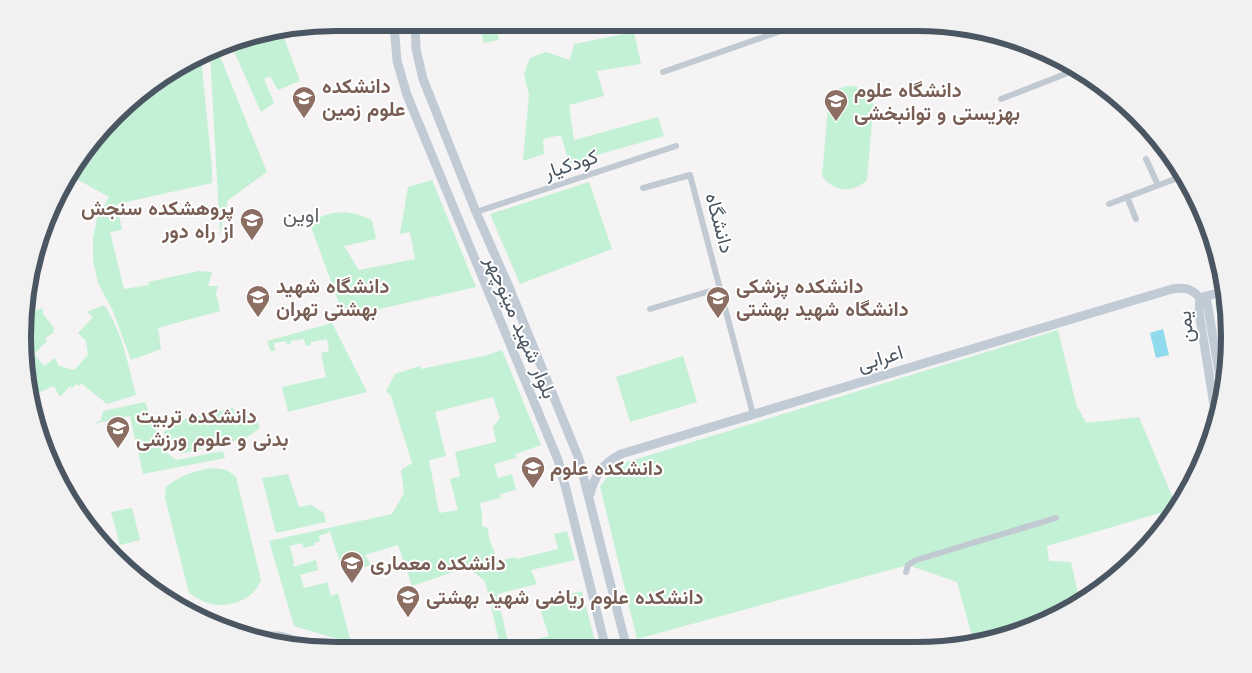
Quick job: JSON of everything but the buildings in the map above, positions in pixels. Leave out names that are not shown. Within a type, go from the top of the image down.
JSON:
[{"type":"main road","name":"بلوار شهید مینوچهر","points":[[395,31],[397,61],[407,95],[558,460],[604,642]]},
{"type":"main road","name":"بلوار شهید مینوچهر","points":[[415,31],[416,49],[424,79],[476,212],[509,287],[579,459],[625,642]]},
{"type":"main road","name":"اعرابی","points":[[589,496],[593,480],[601,469],[610,460],[621,454],[1172,290],[1188,288],[1203,297]]},
{"type":"main road","points":[[1203,297],[1217,293]]},
{"type":"main road","name":"یمن","points":[[1203,297],[1218,372]]},
{"type":"main road","name":"یمن","points":[[1203,297],[1199,312],[1214,402]]},
{"type":"street","points":[[663,72],[781,31]]},
{"type":"street","points":[[1001,99],[1069,73]]},
{"type":"street","name":"کودکیار","points":[[476,212],[676,146]]},
{"type":"street","points":[[1146,159],[1158,185]]},
{"type":"street","name":"دانشگاه","points":[[643,188],[690,175],[753,414]]},
{"type":"street","points":[[1109,204],[1176,178]]},
{"type":"street","points":[[1127,197],[1136,219]]},
{"type":"street","points":[[650,308],[720,288]]},
{"type":"street","points":[[906,572],[908,565],[916,560],[1056,518]]},
{"type":"green space","points":[[480,31],[496,31],[499,40],[484,43]]},
{"type":"green space","points":[[634,32],[641,64],[597,71],[604,96],[569,105],[574,140],[658,117],[664,136],[569,163],[561,135],[543,139],[544,154],[523,161],[529,95],[524,74],[530,58],[546,52],[570,60],[574,44]]},
{"type":"green space","points":[[283,36],[300,81],[278,90],[270,76],[264,79],[274,103],[261,112],[233,49]]},
{"type":"green space","points":[[219,54],[267,172],[228,200],[220,233],[210,59]]},
{"type":"green space","points":[[201,63],[212,183],[117,204],[122,230],[110,232],[124,289],[149,285],[148,282],[199,271],[212,272],[208,286],[218,286],[216,293],[220,311],[158,328],[161,349],[131,360],[113,311],[98,283],[93,260],[93,238],[97,218],[109,197],[76,178],[94,151],[135,107],[167,83]]},
{"type":"green space","points":[[847,86],[869,92],[874,98],[867,180],[855,188],[843,189],[832,185],[822,176],[829,97],[837,89]]},
{"type":"green space","points":[[432,180],[476,287],[485,285],[344,317],[309,221],[340,212],[347,212],[372,220],[376,239],[344,246],[359,270],[415,259],[410,232],[400,234],[408,187]]},
{"type":"green space","points":[[589,182],[612,249],[520,284],[490,214]]},
{"type":"green space","points":[[1218,301],[1221,337],[1215,302]]},
{"type":"green space","points":[[104,305],[110,315],[120,337],[136,395],[107,404],[81,383],[79,386],[76,384],[72,388],[70,386],[60,397],[54,386],[37,393],[32,356],[33,312],[43,308],[43,314],[54,328],[53,333],[45,338],[47,341],[34,354],[44,366],[55,358],[59,366],[74,370],[88,355],[86,341],[78,333],[93,317],[87,312]]},
{"type":"green space","points":[[332,323],[367,392],[288,412],[282,387],[326,377],[321,353],[329,351],[327,339],[311,342],[311,345],[306,346],[304,339],[291,341],[291,344],[287,345],[286,341],[274,343],[275,351],[270,351],[267,341]]},
{"type":"green space","points":[[1058,330],[1076,404],[1086,423],[1139,417],[1173,499],[1165,511],[1047,546],[1049,561],[1071,562],[1078,594],[1032,619],[995,631],[972,636],[957,582],[908,565],[637,639],[600,486],[617,465]]},
{"type":"green space","points":[[502,350],[541,445],[516,454],[516,458],[494,464],[498,478],[512,474],[516,490],[500,494],[501,498],[480,503],[482,526],[488,528],[490,541],[498,561],[515,557],[516,559],[558,549],[554,534],[567,531],[575,560],[531,570],[537,584],[497,594],[508,642],[499,642],[485,581],[466,566],[412,586],[398,545],[365,555],[371,565],[359,569],[357,564],[345,567],[343,562],[340,562],[330,532],[319,536],[320,541],[314,543],[315,545],[304,548],[302,543],[290,546],[294,562],[293,567],[316,560],[318,570],[300,575],[304,588],[329,582],[331,596],[338,593],[351,642],[294,626],[269,541],[392,514],[404,493],[401,470],[412,463],[391,396],[386,391],[395,374],[420,366],[421,369],[488,355]],"holes":[[[493,397],[500,418],[493,427],[496,442],[455,452],[460,476],[450,479],[458,510],[439,513],[429,460],[446,456],[435,412]]]},
{"type":"green space","points":[[683,356],[697,402],[630,422],[616,377]]},
{"type":"green space","points":[[145,402],[165,451],[176,460],[223,451],[225,458],[143,474],[130,416],[93,424],[101,420],[103,411]]},
{"type":"green space","points":[[233,408],[236,414],[253,411],[260,428],[246,438],[180,454],[163,432],[183,420]]},
{"type":"green space","points":[[214,468],[227,470],[236,477],[261,580],[258,587],[247,597],[226,605],[208,603],[189,593],[165,498],[166,487],[177,479],[194,472]]},
{"type":"green space","points":[[288,474],[299,507],[311,505],[324,513],[326,522],[276,533],[262,478]]},
{"type":"green space","points":[[132,508],[140,540],[120,545],[111,512]]},
{"type":"green space","points":[[582,591],[595,642],[525,642],[549,636],[538,603]]},
{"type":"water","points":[[1163,329],[1169,355],[1156,358],[1150,333]]},
{"type":"place","name":"دانشکده علوم زمین","points":[[304,119]]},
{"type":"place","name":"دانشگاه علوم بهزیستی و توانبخشی","points":[[836,122]]},
{"type":"place","name":"پروهشکده سنجش از راه دور","points":[[252,241]]},
{"type":"place","name":"دانشگاه شهید بهشتی تهران","points":[[258,318]]},
{"type":"place","name":"دانشکده پزشکی دانشگاه شهید بهشتی","points":[[718,319]]},
{"type":"place","name":"دانشکده تربیت بدنی و علوم ورزشی","points":[[118,449]]},
{"type":"place","name":"دانشکده علوم","points":[[533,489]]},
{"type":"place","name":"دانشکده معماری","points":[[352,584]]},
{"type":"place","name":"دانشکده علوم ریاضی شهید بهشتی","points":[[408,618]]},
{"type":"district","name":"اوین","points":[[301,215]]}]
